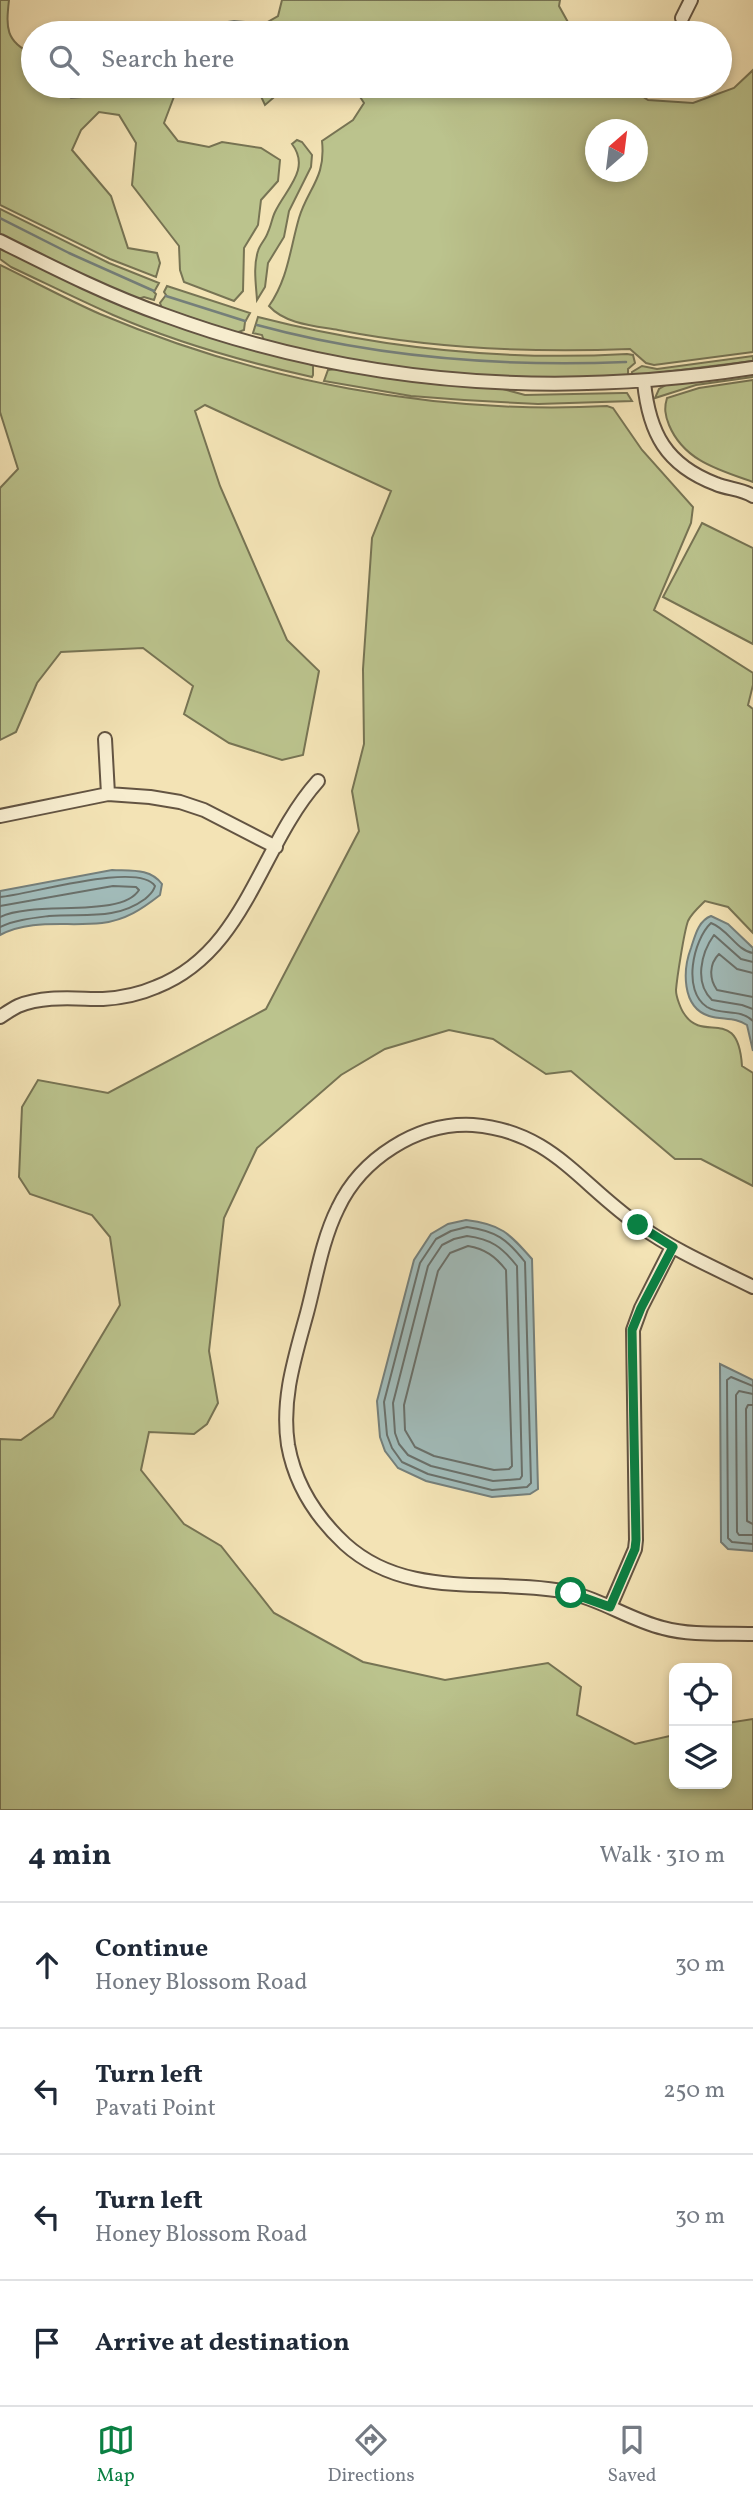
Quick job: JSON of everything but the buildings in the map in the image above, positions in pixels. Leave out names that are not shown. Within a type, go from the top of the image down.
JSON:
[{"type":"street","points":[[682,18],[691,0]]},
{"type":"street","points":[[0,241],[78,280],[163,315],[216,333],[316,360],[402,375],[463,381],[565,385],[644,382],[753,368]]},
{"type":"street","points":[[644,382],[653,426],[661,443],[673,458],[703,479],[753,496]]},
{"type":"street","points":[[105,739],[108,794]]},
{"type":"street","points":[[0,1017],[19,1006],[44,1000],[106,999],[131,995],[156,987],[177,976],[215,947],[231,925],[298,807],[318,781]]},
{"type":"street","points":[[0,816],[108,794],[150,797],[180,802],[229,822],[276,847]]},
{"type":"street","points":[[753,1287],[673,1247],[622,1213],[555,1155],[534,1141],[496,1128],[469,1125],[418,1134],[394,1146],[368,1167],[337,1209],[321,1259],[289,1383],[286,1424],[296,1473],[316,1511],[347,1546],[388,1570],[408,1578],[463,1585],[551,1589],[571,1593],[661,1628],[677,1631],[753,1634]]},
{"type":"street","points":[[610,1607],[635,1549],[636,1540],[632,1330],[673,1247]]},
{"type":"green space","points":[[0,0],[9,0],[9,33],[21,47],[21,98],[173,98],[164,123],[178,141],[209,147],[222,142],[261,148],[280,160],[278,181],[261,200],[258,225],[244,248],[243,291],[234,301],[184,282],[180,270],[179,246],[132,185],[136,143],[119,115],[99,112],[81,130],[72,150],[111,196],[128,248],[157,253],[160,263],[156,277],[110,259],[0,205]]},
{"type":"green space","points":[[282,0],[560,0],[559,6],[567,21],[269,21],[278,16]]},
{"type":"green space","points":[[753,70],[753,352],[654,365],[646,363],[630,349],[520,350],[411,342],[310,325],[283,317],[269,306],[288,264],[299,218],[319,174],[323,154],[322,141],[353,120],[364,103],[361,98],[645,98],[693,103],[707,98],[732,98],[732,89]]},
{"type":"green space","points":[[262,98],[273,98],[265,105]]},
{"type":"green space","points":[[297,140],[302,142],[312,155],[311,167],[289,211],[284,237],[268,263],[265,287],[257,300],[256,257],[275,212],[295,179],[299,162],[292,144]]},
{"type":"green space","points":[[0,209],[109,263],[159,283],[154,292],[154,300],[144,297],[138,299],[73,271],[0,234]]},
{"type":"green space","points":[[0,246],[265,352],[306,362],[313,366],[313,375],[312,377],[236,358],[137,325],[11,267],[0,259]]},
{"type":"green space","points":[[0,265],[100,314],[160,338],[285,375],[413,399],[478,405],[613,408],[642,450],[693,507],[691,523],[654,610],[753,673],[748,705],[753,709],[753,933],[728,907],[705,901],[688,921],[676,993],[682,1010],[693,1023],[727,1030],[734,1036],[742,1066],[753,1073],[753,1186],[701,1159],[675,1159],[571,1071],[546,1074],[493,1039],[449,1030],[385,1049],[341,1075],[257,1148],[224,1218],[209,1351],[218,1403],[207,1424],[194,1434],[149,1432],[141,1470],[184,1524],[221,1546],[274,1613],[363,1662],[445,1680],[548,1663],[581,1687],[577,1715],[635,1744],[669,1736],[669,1789],[732,1789],[732,1722],[753,1719],[753,1810],[0,1810],[0,1439],[21,1440],[53,1417],[120,1305],[110,1237],[92,1215],[30,1194],[19,1177],[22,1107],[38,1080],[108,1093],[266,1009],[359,831],[352,791],[364,744],[363,669],[372,538],[391,491],[205,405],[195,411],[220,486],[287,640],[319,671],[303,755],[282,760],[229,743],[184,714],[193,686],[143,648],[61,652],[37,683],[16,732],[0,740],[0,488],[18,469],[0,412]]},
{"type":"green space","points":[[167,286],[250,313],[244,330],[236,333],[162,308],[160,303],[166,295],[164,292]]},
{"type":"green space","points":[[258,317],[349,337],[441,350],[534,356],[627,354],[633,355],[635,363],[628,369],[628,377],[512,377],[396,368],[264,341],[262,335],[253,333]]},
{"type":"green space","points":[[753,356],[753,361],[632,376],[632,372],[642,366],[657,369]]},
{"type":"green space","points":[[337,369],[427,383],[503,389],[525,395],[627,393],[632,401],[538,404],[411,396],[324,381],[328,370]]},
{"type":"green space","points":[[753,372],[753,377],[696,385],[655,398],[659,389],[666,385]]},
{"type":"green space","points":[[753,380],[753,482],[715,468],[693,456],[676,437],[665,408],[667,398],[699,388]]},
{"type":"green space","points":[[702,523],[753,548],[753,644],[663,597]]},
{"type":"water","points":[[112,870],[140,871],[152,875],[162,884],[160,895],[133,913],[111,922],[37,925],[0,935],[0,891]]},
{"type":"water","points":[[711,916],[728,924],[753,948],[753,1051],[747,1025],[709,1016],[693,1005],[689,996],[686,986],[688,957],[698,929],[703,921]]},
{"type":"water","points":[[466,1220],[488,1224],[503,1231],[532,1259],[538,1489],[530,1494],[492,1497],[426,1481],[398,1468],[385,1451],[380,1437],[377,1401],[414,1260],[431,1234],[448,1224]]},
{"type":"water","points":[[720,1364],[753,1380],[753,1551],[728,1549],[721,1542]]},
{"type":"waterway","points":[[0,218],[154,291]]},
{"type":"waterway","points":[[166,296],[245,321]]},
{"type":"waterway","points":[[257,325],[348,345],[440,358],[533,363],[626,362]]},
{"type":"route","points":[[571,1593],[610,1607],[635,1549],[632,1330],[673,1247],[638,1225]]}]
